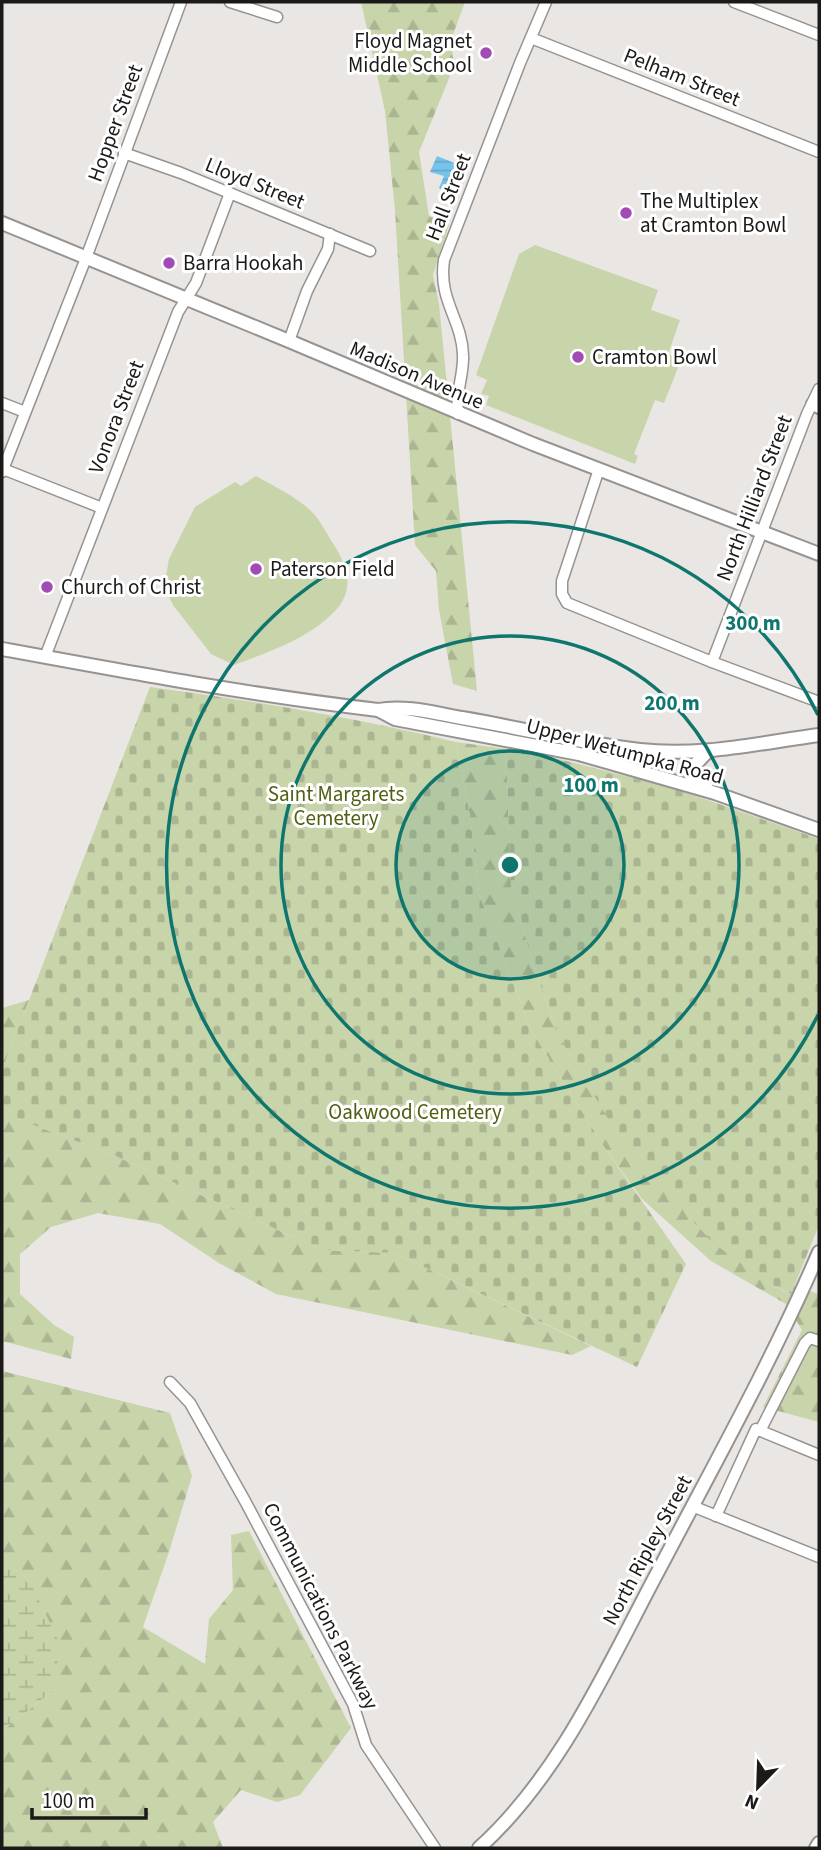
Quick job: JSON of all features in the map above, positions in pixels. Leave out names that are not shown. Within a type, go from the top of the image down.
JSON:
[{"type":"main road","name":"Madison Avenue","points":[[2,223],[458,414],[819,554]]},
{"type":"main road","name":"Upper Wetumpka Road","points":[[2,649],[234,690],[378,710],[395,719],[491,723],[579,754],[715,793],[819,830]]},
{"type":"main road","name":"Upper Wetumpka Road","points":[[436,720],[492,738],[682,753],[819,735]]},
{"type":"main road","points":[[709,751],[694,764],[691,775],[715,793]]},
{"type":"main road","name":"North Ripley Street","points":[[479,1848],[524,1801],[568,1736],[782,1335],[819,1252]]},
{"type":"main road","points":[[816,1848],[819,1843]]},
{"type":"street","name":"Hopper Street","points":[[2,471],[86,258],[181,2]]},
{"type":"street","points":[[230,2],[277,18]]},
{"type":"street","name":"Hall Street","points":[[458,414],[457,397],[463,354],[460,336],[444,293],[444,260],[546,2]]},
{"type":"street","points":[[734,2],[819,35]]},
{"type":"street","name":"Pelham Street","points":[[531,38],[819,152]]},
{"type":"street","name":"Lloyd Street","points":[[124,153],[370,251]]},
{"type":"street","name":"Vonora Street","points":[[45,657],[178,312],[196,283],[230,193]]},
{"type":"street","points":[[289,341],[307,291],[328,248],[330,234]]},
{"type":"street","name":"North Hilliard Street","points":[[712,662],[807,414],[816,405],[819,389]]},
{"type":"street","points":[[2,403],[25,412]]},
{"type":"street","points":[[599,469],[562,581],[564,599],[574,607],[819,702]]},
{"type":"street","points":[[2,471],[102,508]]},
{"type":"street","points":[[716,1516],[804,1343],[810,1338],[819,1341]]},
{"type":"street","name":"Communications Parkway","points":[[170,1382],[190,1403],[245,1501],[353,1704],[366,1745],[435,1848]]},
{"type":"street","points":[[758,1430],[819,1455]]},
{"type":"street","points":[[692,1506],[819,1557]]},
{"type":"green space","points":[[361,2],[465,2],[451,40],[454,66],[419,152],[429,216],[449,225],[433,275],[439,304],[477,691],[453,684],[439,610],[436,571],[415,545],[395,210],[385,111]]},
{"type":"green space","name":"Cramton Bowl","points":[[535,245],[658,290],[651,310],[680,320],[668,354],[681,360],[664,403],[655,400],[634,454],[638,456],[635,464],[486,405],[489,396],[481,394],[487,380],[476,375],[519,254]]},
{"type":"green space","name":"Paterson Field","points":[[256,476],[294,498],[314,514],[344,565],[347,575],[346,594],[333,613],[311,631],[234,665],[211,654],[173,605],[164,587],[169,559],[195,507],[235,482],[241,486]]},
{"type":"green space","points":[[150,687],[303,710],[456,742],[470,816],[479,894],[531,1030],[604,1147],[686,1264],[637,1367],[394,1253],[322,1250],[118,1157],[2,1113],[2,1070]]},
{"type":"green space","points":[[456,742],[506,749],[511,887],[557,1033],[766,1282],[790,1294],[794,1286],[819,1294],[819,1422],[763,1407],[802,1330],[786,1304],[711,1261],[642,1199],[604,1147],[531,1030],[479,894],[470,816]]},
{"type":"green space","points":[[506,749],[523,750],[673,788],[819,839],[819,1225],[791,1294],[766,1282],[712,1242],[660,1185],[613,1127],[557,1033],[511,887]]},
{"type":"green space","points":[[29,1000],[2,1070],[2,1008]]},
{"type":"green space","points":[[2,1113],[118,1157],[322,1250],[394,1253],[591,1346],[572,1355],[276,1294],[219,1263],[160,1224],[98,1213],[51,1227],[20,1254],[20,1294],[54,1325],[74,1337],[71,1359],[2,1341]]},
{"type":"green space","points":[[2,1371],[170,1413],[192,1476],[143,1627],[205,1664],[209,1619],[233,1590],[231,1535],[249,1531],[351,1728],[300,1795],[277,1802],[241,1790],[213,1822],[223,1848],[2,1848],[2,1731],[54,1690],[30,1581],[2,1557]]},
{"type":"green space","points":[[2,1557],[30,1581],[60,1644],[54,1690],[2,1731]]},
{"type":"water","points":[[437,156],[462,166],[451,193],[439,188],[444,176],[430,172]]},
{"type":"place","name":"Floyd Magnet Middle School","points":[[486,53]]},
{"type":"place","name":"The Multiplex at Cramton Bowl","points":[[626,213]]},
{"type":"place","name":"Barra Hookah","points":[[169,263]]},
{"type":"place","name":"Cramton Bowl","points":[[578,357]]},
{"type":"place","name":"Paterson Field","points":[[256,569]]},
{"type":"place","name":"Church of Christ","points":[[47,587]]},
{"type":"park label","name":"Saint Margarets Cemetery","points":[[336,806]]},
{"type":"park label","name":"Oakwood Cemetery","points":[[415,1112]]}]
